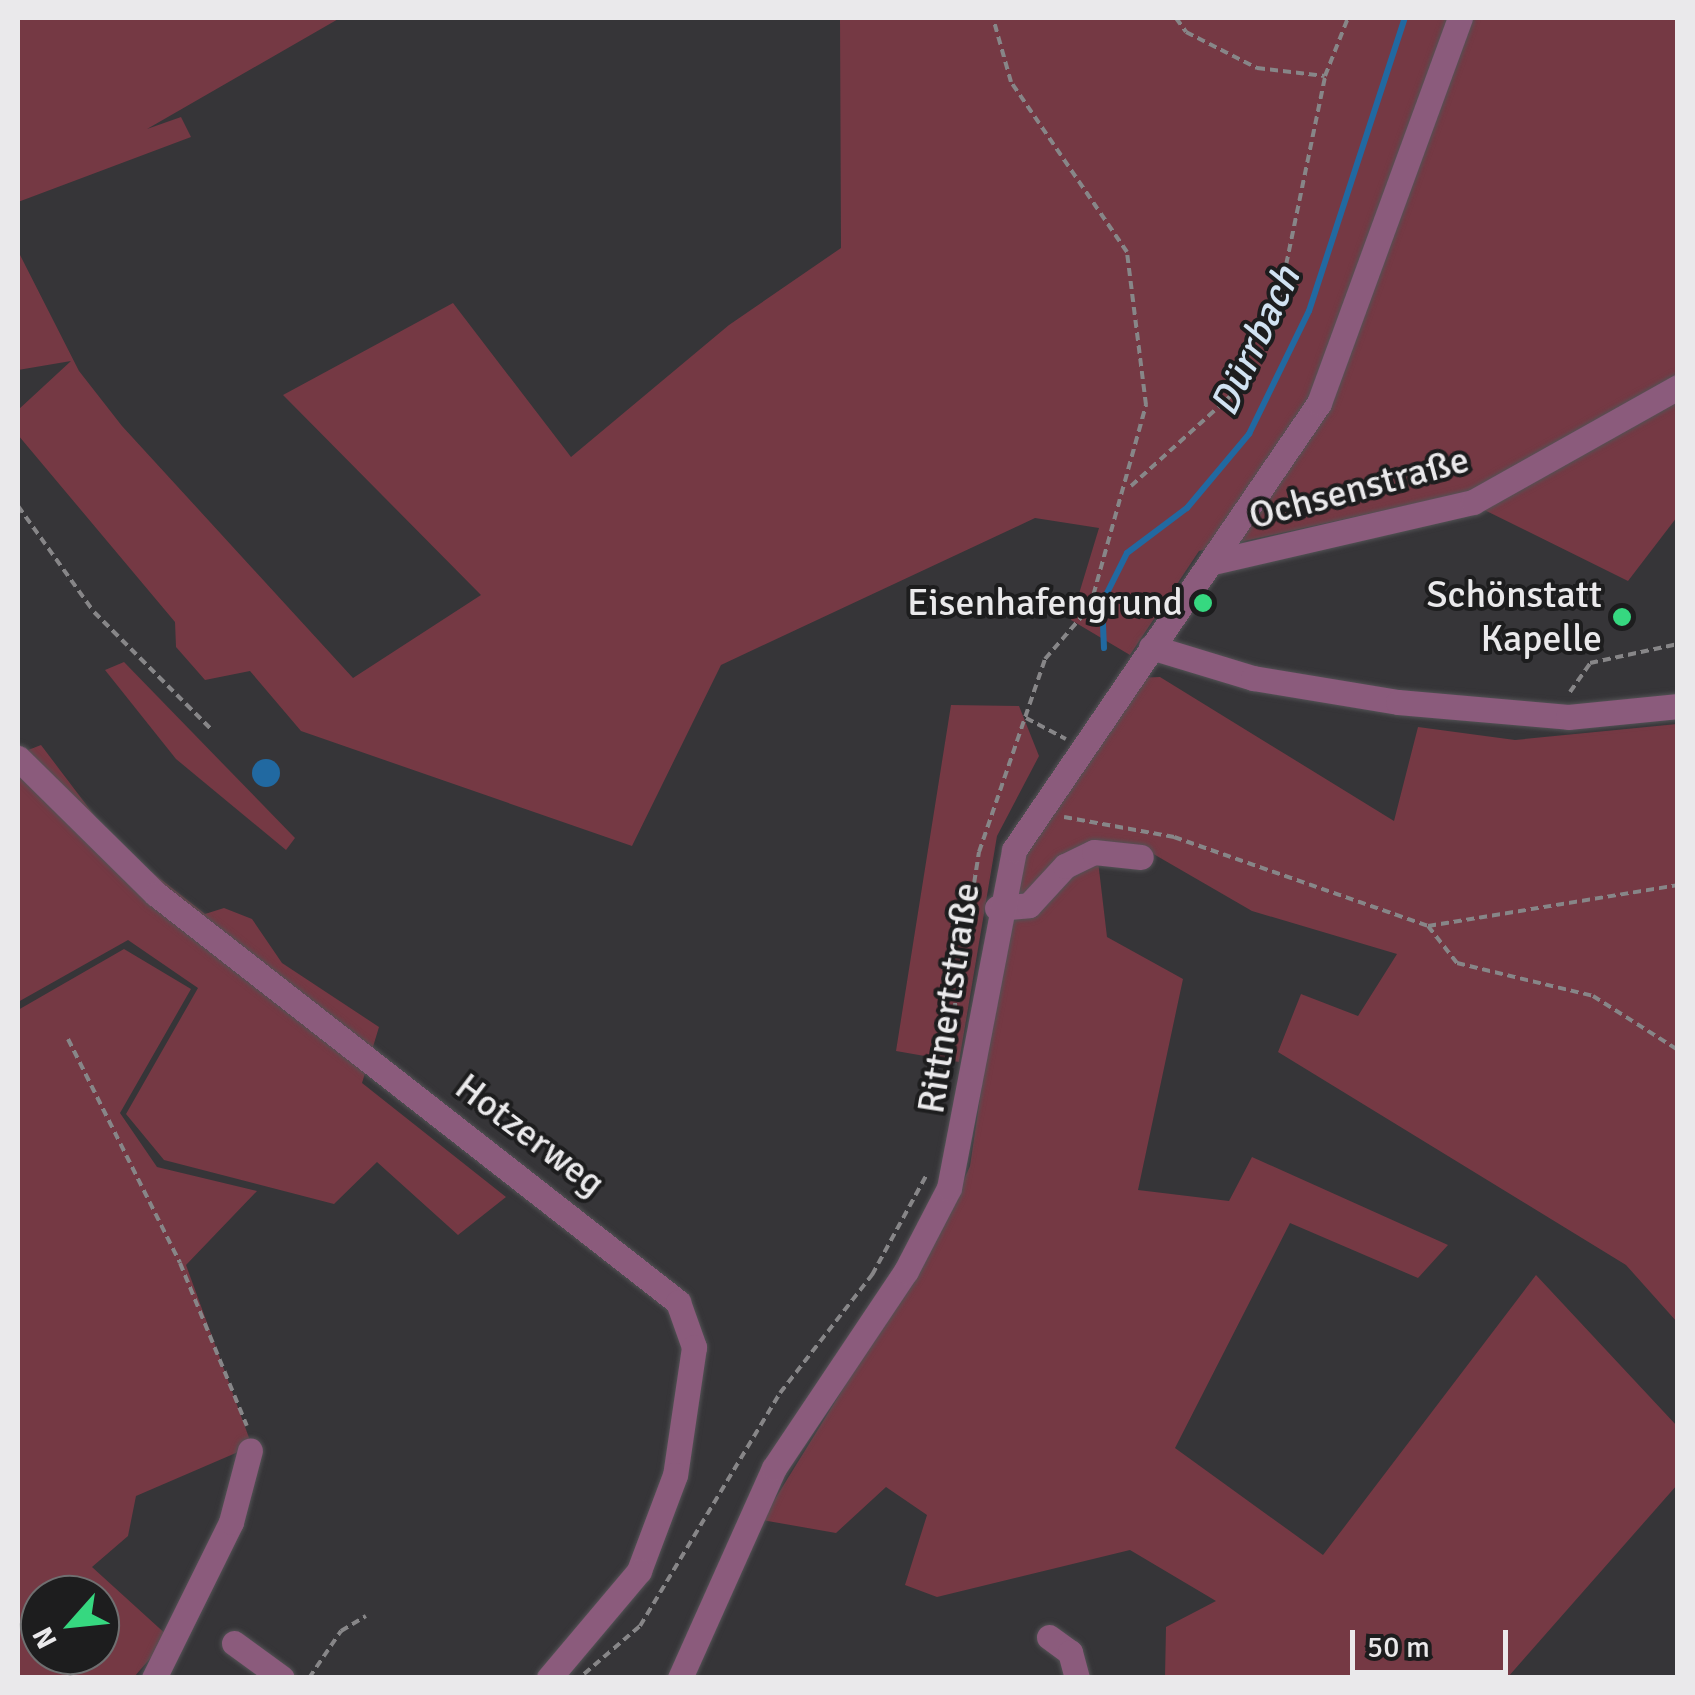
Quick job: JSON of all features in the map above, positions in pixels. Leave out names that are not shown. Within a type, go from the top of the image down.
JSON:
[{"type":"street","name":"Rittnertstraße","points":[[680,1678],[774,1468],[950,1188],[970,1118],[998,908],[1030,817],[1300,435],[1339,359],[1460,18]]},
{"type":"street","name":"Ochsenstraße","points":[[1213,562],[1473,502],[1678,386]]},
{"type":"street","points":[[1151,647],[1314,691],[1568,717],[1678,706]]},
{"type":"street","name":"Hotzerweg","points":[[18,758],[156,894],[678,1302],[694,1346],[676,1475],[639,1571],[548,1678]]},
{"type":"street","points":[[998,908],[1029,906],[1065,866],[1094,852],[1141,857]]},
{"type":"street","points":[[154,1678],[231,1522],[250,1450]]},
{"type":"street","points":[[1049,1637],[1068,1648],[1077,1678]]},
{"type":"street","points":[[234,1644],[282,1678]]},
{"type":"path","points":[[938,1116],[979,852],[1045,659],[1090,607],[1128,488],[1146,405],[1126,252],[1011,82],[993,18]]},
{"type":"path","points":[[1176,18],[1186,32],[1257,68],[1326,76]]},
{"type":"path","points":[[1128,488],[1246,382],[1273,328],[1326,76],[1348,18]]},
{"type":"path","points":[[18,506],[94,612],[210,728]]},
{"type":"path","points":[[1568,717],[1573,680],[1590,664],[1678,644]]},
{"type":"path","points":[[1026,718],[1078,745]]},
{"type":"path","points":[[1030,817],[1080,816],[1174,837],[1428,926],[1678,885]]},
{"type":"path","points":[[1428,926],[1457,963],[1592,996],[1678,1050]]},
{"type":"path","points":[[68,1038],[180,1264],[250,1450]]},
{"type":"path","points":[[580,1678],[640,1626],[780,1393],[872,1275],[928,1170]]},
{"type":"path","points":[[310,1678],[341,1631],[366,1616]]},
{"type":"shaded area","points":[[18,18],[340,18],[147,129],[181,117],[191,137],[18,202]]},
{"type":"shaded area","points":[[840,18],[1677,18],[1677,517],[1628,581],[1454,495],[1199,551],[1130,655],[1071,620],[1099,528],[1035,518],[721,665],[632,846],[301,731],[250,671],[205,680],[176,647],[175,622],[18,435],[18,410],[71,361],[18,370],[18,251],[79,371],[122,426],[353,678],[481,595],[283,395],[453,303],[571,457],[729,325],[841,248]]},
{"type":"shaded area","points":[[124,662],[295,838],[286,850],[176,759],[105,670]]},
{"type":"shaded area","points":[[1160,677],[1394,821],[1418,727],[1515,740],[1677,724],[1677,1322],[1626,1265],[1278,1052],[1301,994],[1358,1016],[1397,954],[1252,911],[1150,852],[1096,844],[1107,937],[1183,979],[1138,1190],[1229,1201],[1252,1157],[1448,1245],[1418,1278],[1290,1223],[1175,1448],[1323,1555],[1536,1275],[1677,1426],[1677,1485],[1508,1677],[1165,1677],[1166,1627],[1216,1601],[1130,1550],[937,1597],[905,1585],[927,1515],[886,1487],[836,1533],[762,1520],[943,1227],[970,1166],[1004,933],[1032,832],[1135,678]]},
{"type":"shaded area","points":[[951,705],[1019,706],[1039,756],[997,836],[959,1062],[896,1051]]},
{"type":"shaded area","points":[[41,745],[116,844],[205,914],[224,908],[252,919],[282,963],[379,1027],[362,1083],[506,1197],[458,1235],[377,1162],[334,1204],[164,1160],[126,1114],[198,988],[128,940],[18,1002],[18,754]]},
{"type":"shaded area","points":[[124,949],[191,989],[120,1113],[157,1167],[257,1191],[186,1265],[252,1446],[136,1496],[128,1536],[92,1567],[101,1575],[20,1575],[20,1675],[120,1675],[120,1592],[169,1637],[134,1677],[18,1677],[18,1010]]},
{"type":"water","points":[[266,759],[276,763],[280,773],[276,783],[266,787],[256,783],[252,773],[256,763]]},
{"type":"waterway","name":"Dürrbach","points":[[1104,648],[1102,603],[1127,553],[1187,508],[1249,434],[1309,311],[1405,18]]},
{"type":"place","name":"Eisenhafengrund","points":[[1203,603]]},
{"type":"place","name":"Schönstatt Kapelle","points":[[1622,617]]}]
